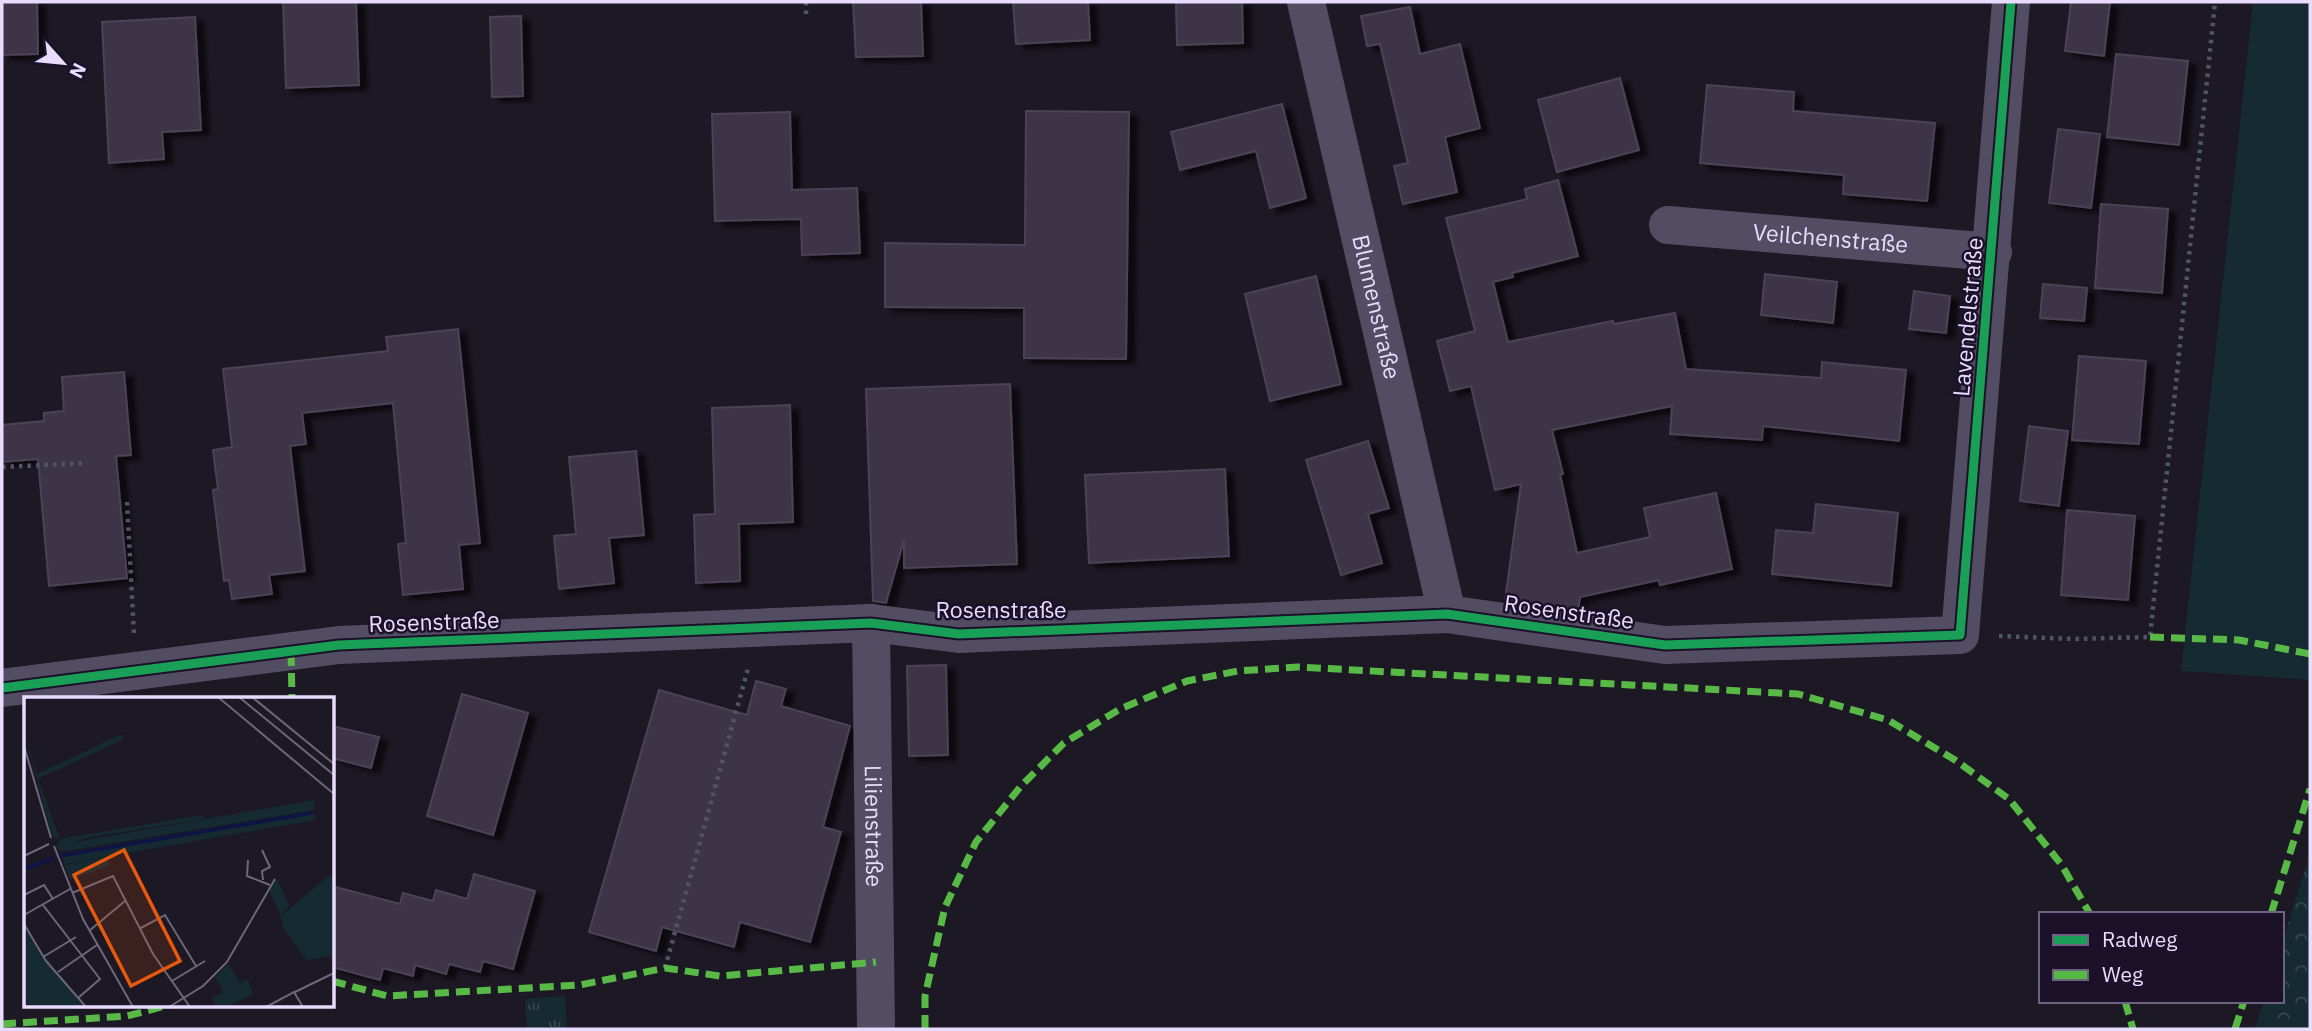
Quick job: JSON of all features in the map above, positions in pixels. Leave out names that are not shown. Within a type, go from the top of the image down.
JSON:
[{"type":"street","name":"Blumenstraße","points":[[1306,2],[1447,614]]},
{"type":"street","name":"Lavendelstraße","points":[[1960,635],[1993,252],[2011,2]]},
{"type":"street","name":"Veilchenstraße","points":[[1668,225],[1993,252]]},
{"type":"street","name":"Rosenstraße","points":[[2,688],[340,645],[871,623],[959,634],[1447,614],[1665,645],[1960,635]]},
{"type":"street","name":"Lilienstraße","points":[[871,623],[876,1029]]},
{"type":"path","points":[[806,2],[806,16]]},
{"type":"path","points":[[1960,635],[2074,639],[2150,637],[2215,2]]},
{"type":"path","points":[[2,467],[87,463]]},
{"type":"path","points":[[127,502],[136,671]]},
{"type":"path","points":[[665,968],[751,661],[750,629]]},
{"type":"green space","points":[[2253,2],[2310,2],[2310,680],[2181,671]]},
{"type":"green space","points":[[2310,854],[2310,1029],[2255,1029],[2263,1003],[2284,1003],[2284,937]]},
{"type":"green space","points":[[565,996],[567,1029],[527,1029],[525,999]]},
{"type":"building","points":[[2,2],[37,2],[38,54],[2,55]]},
{"type":"building","points":[[283,2],[356,2],[359,85],[286,88]]},
{"type":"building","points":[[853,2],[921,2],[923,56],[856,57]]},
{"type":"building","points":[[1013,2],[1088,2],[1090,40],[1016,44]]},
{"type":"building","points":[[1176,2],[1242,2],[1243,43],[1177,45]]},
{"type":"building","points":[[2071,2],[2110,2],[2104,56],[2065,51]]},
{"type":"building","points":[[1410,7],[1420,54],[1460,44],[1480,128],[1445,137],[1457,192],[1403,204],[1394,166],[1408,163],[1380,44],[1367,46],[1361,16]]},
{"type":"building","points":[[521,16],[523,96],[492,97],[490,17]]},
{"type":"building","points":[[195,17],[201,130],[162,132],[164,159],[109,163],[102,22]]},
{"type":"building","points":[[2116,54],[2188,61],[2179,145],[2107,137]]},
{"type":"building","points":[[1620,78],[1639,150],[1557,172],[1538,100]]},
{"type":"building","points":[[1707,85],[1794,92],[1793,111],[1935,123],[1927,201],[1843,194],[1844,175],[1700,163]]},
{"type":"building","points":[[1282,104],[1306,198],[1270,208],[1256,151],[1180,170],[1171,132]]},
{"type":"building","points":[[1026,111],[1129,112],[1126,359],[1024,358],[1024,308],[885,307],[885,243],[1025,245]]},
{"type":"building","points":[[790,112],[792,190],[857,188],[860,253],[802,255],[801,219],[715,221],[712,114]]},
{"type":"building","points":[[2058,129],[2100,134],[2091,208],[2049,203]]},
{"type":"building","points":[[1558,180],[1578,256],[1512,273],[1513,277],[1493,282],[1508,342],[1613,321],[1614,324],[1675,313],[1686,369],[1821,378],[1822,362],[1906,370],[1899,441],[1763,426],[1762,440],[1670,434],[1672,406],[1552,430],[1577,553],[1650,537],[1644,508],[1716,493],[1732,569],[1660,585],[1659,580],[1580,597],[1578,611],[1505,600],[1521,484],[1495,490],[1471,386],[1450,391],[1437,341],[1475,331],[1446,218],[1527,199],[1525,189]]},
{"type":"building","points":[[2101,204],[2168,209],[2162,293],[2095,288]]},
{"type":"building","points":[[1765,274],[1837,282],[1833,323],[1761,315]]},
{"type":"building","points":[[1316,276],[1341,384],[1270,401],[1245,294]]},
{"type":"building","points":[[2043,284],[2087,288],[2084,321],[2040,318]]},
{"type":"building","points":[[1914,291],[1950,296],[1946,333],[1909,329]]},
{"type":"building","points":[[458,329],[480,543],[459,545],[463,589],[403,595],[398,544],[406,543],[393,403],[302,413],[306,444],[290,446],[305,571],[269,575],[272,594],[232,599],[229,580],[224,581],[213,490],[218,489],[213,450],[232,447],[223,369],[388,351],[386,337]]},
{"type":"building","points":[[2079,356],[2146,361],[2139,444],[2072,440]]},
{"type":"building","points":[[124,372],[131,455],[116,456],[127,578],[49,586],[38,459],[2,462],[2,425],[44,421],[44,413],[64,411],[62,377]]},
{"type":"building","points":[[1010,384],[1017,564],[904,568],[904,540],[886,603],[873,601],[866,389]]},
{"type":"building","points":[[790,405],[793,522],[739,524],[740,581],[696,583],[694,515],[715,514],[712,408]]},
{"type":"building","points":[[2029,426],[2068,431],[2059,506],[2020,501]]},
{"type":"building","points":[[1368,441],[1389,508],[1368,514],[1382,563],[1341,575],[1306,460]]},
{"type":"building","points":[[636,451],[644,535],[609,538],[614,583],[559,589],[554,536],[576,534],[569,457]]},
{"type":"building","points":[[1225,469],[1229,556],[1089,563],[1085,475]]},
{"type":"building","points":[[1816,504],[1898,513],[1891,586],[1772,574],[1776,530],[1813,533]]},
{"type":"building","points":[[2067,510],[2135,516],[2128,600],[2061,595]]},
{"type":"building","points":[[946,665],[948,755],[909,756],[907,666]]},
{"type":"building","points":[[756,681],[786,689],[781,706],[850,726],[823,827],[841,832],[810,942],[740,922],[734,947],[662,927],[656,951],[589,932],[659,690],[747,715]]},
{"type":"building","points":[[462,694],[528,713],[493,835],[427,816]]},
{"type":"building","points":[[334,726],[379,737],[371,768],[334,759]]},
{"type":"building","points":[[474,874],[535,891],[513,969],[483,961],[480,972],[449,964],[446,974],[415,965],[413,976],[383,968],[380,980],[334,968],[334,887],[400,904],[403,893],[433,901],[436,890],[467,899]]},
{"type":"marked path","points":[[2150,637],[2239,640],[2310,654]]},
{"type":"marked path","points":[[291,652],[292,697]]},
{"type":"marked path","points":[[925,1029],[925,996],[945,907],[976,842],[1021,786],[1064,743],[1120,709],[1187,681],[1238,671],[1298,667],[1798,694],[1888,720],[1955,760],[2009,799],[2061,864],[2089,912]]},
{"type":"marked path","points":[[2272,912],[2310,789]]},
{"type":"marked path","points":[[334,982],[387,996],[580,985],[665,968],[720,976],[876,962]]},
{"type":"marked path","points":[[2126,1003],[2133,1029]]},
{"type":"marked path","points":[[2235,1029],[2243,1003]]},
{"type":"marked path","points":[[2,1024],[127,1016],[165,1006]]},
{"type":"cycle path","points":[[2,688],[339,645],[871,623],[959,634],[1447,614],[1665,645],[1960,635],[2011,2]]}]
